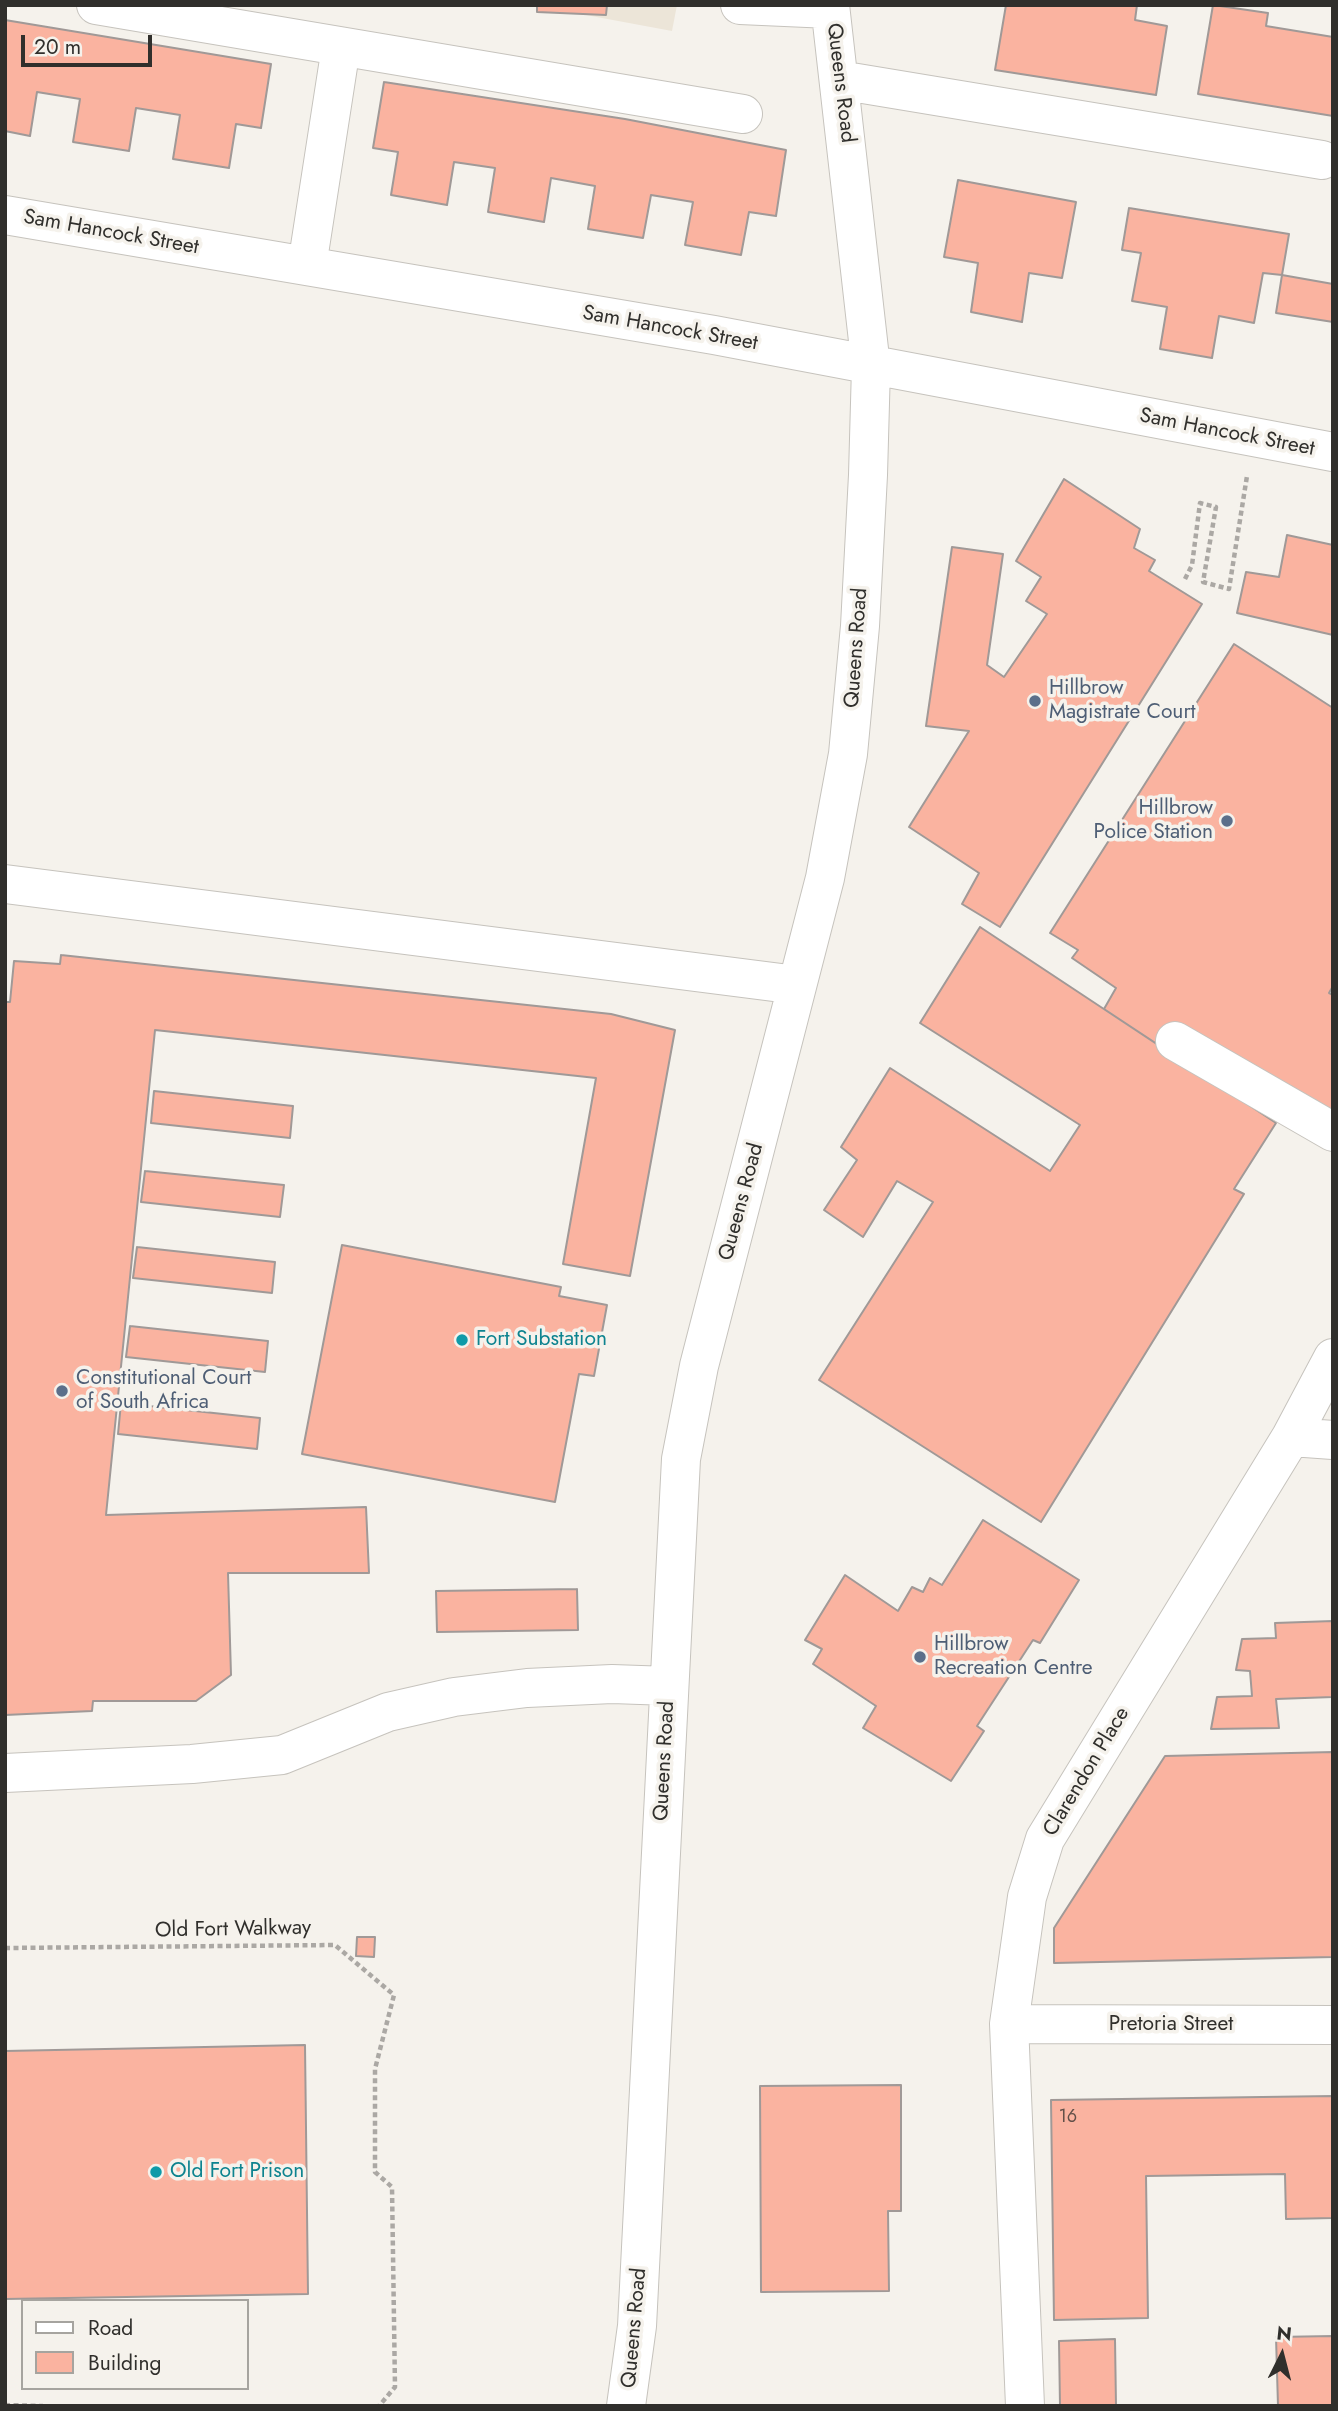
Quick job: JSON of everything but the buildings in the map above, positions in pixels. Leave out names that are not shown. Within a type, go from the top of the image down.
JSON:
[{"type":"street","points":[[96,5],[743,114]]},
{"type":"street","points":[[740,5],[830,7]]},
{"type":"street","name":"Queens Road","points":[[626,2406],[637,2326],[681,1458],[699,1366],[825,878],[848,754],[860,626],[871,366],[830,7]]},
{"type":"street","points":[[307,266],[341,47]]},
{"type":"street","points":[[839,80],[1322,160]]},
{"type":"street","name":"Sam Hancock Street","points":[[5,215],[701,333],[1333,452]]},
{"type":"street","points":[[5,884],[797,985]]},
{"type":"street","points":[[1175,1041],[1333,1132]]},
{"type":"street","name":"Clarendon Place","points":[[1025,2406],[1009,2024],[1027,1898],[1045,1839],[1291,1437],[1333,1358]]},
{"type":"street","points":[[1291,1437],[1333,1440]]},
{"type":"street","points":[[5,1773],[179,1765],[282,1755],[388,1712],[454,1697],[527,1688],[612,1684],[668,1686]]},
{"type":"street","name":"Pretoria Street","points":[[1009,2024],[1333,2025]]},
{"type":"path","points":[[1185,579],[1192,565],[1200,503],[1216,507],[1203,582],[1229,589],[1253,437]]},
{"type":"path","name":"Old Fort Walkway","points":[[5,1948],[335,1945],[394,1995],[375,2069],[375,2172],[392,2187],[395,2387],[379,2406]]},
{"type":"path","points":[[5,2405],[43,2406]]},
{"type":"shaded area","points":[[532,5],[677,5],[672,31]]},
{"type":"place","name":"Hillbrow Magistrate Court","points":[[1035,701]]},
{"type":"place","name":"Hillbrow Police Station","points":[[1227,821]]},
{"type":"place","name":"Fort Substation","points":[[462,1340]]},
{"type":"place","name":"Constitutional Court of South Africa","points":[[62,1391]]},
{"type":"place","name":"Hillbrow Recreation Centre","points":[[920,1657]]},
{"type":"place","name":"Old Fort Prison","points":[[156,2172]]}]
